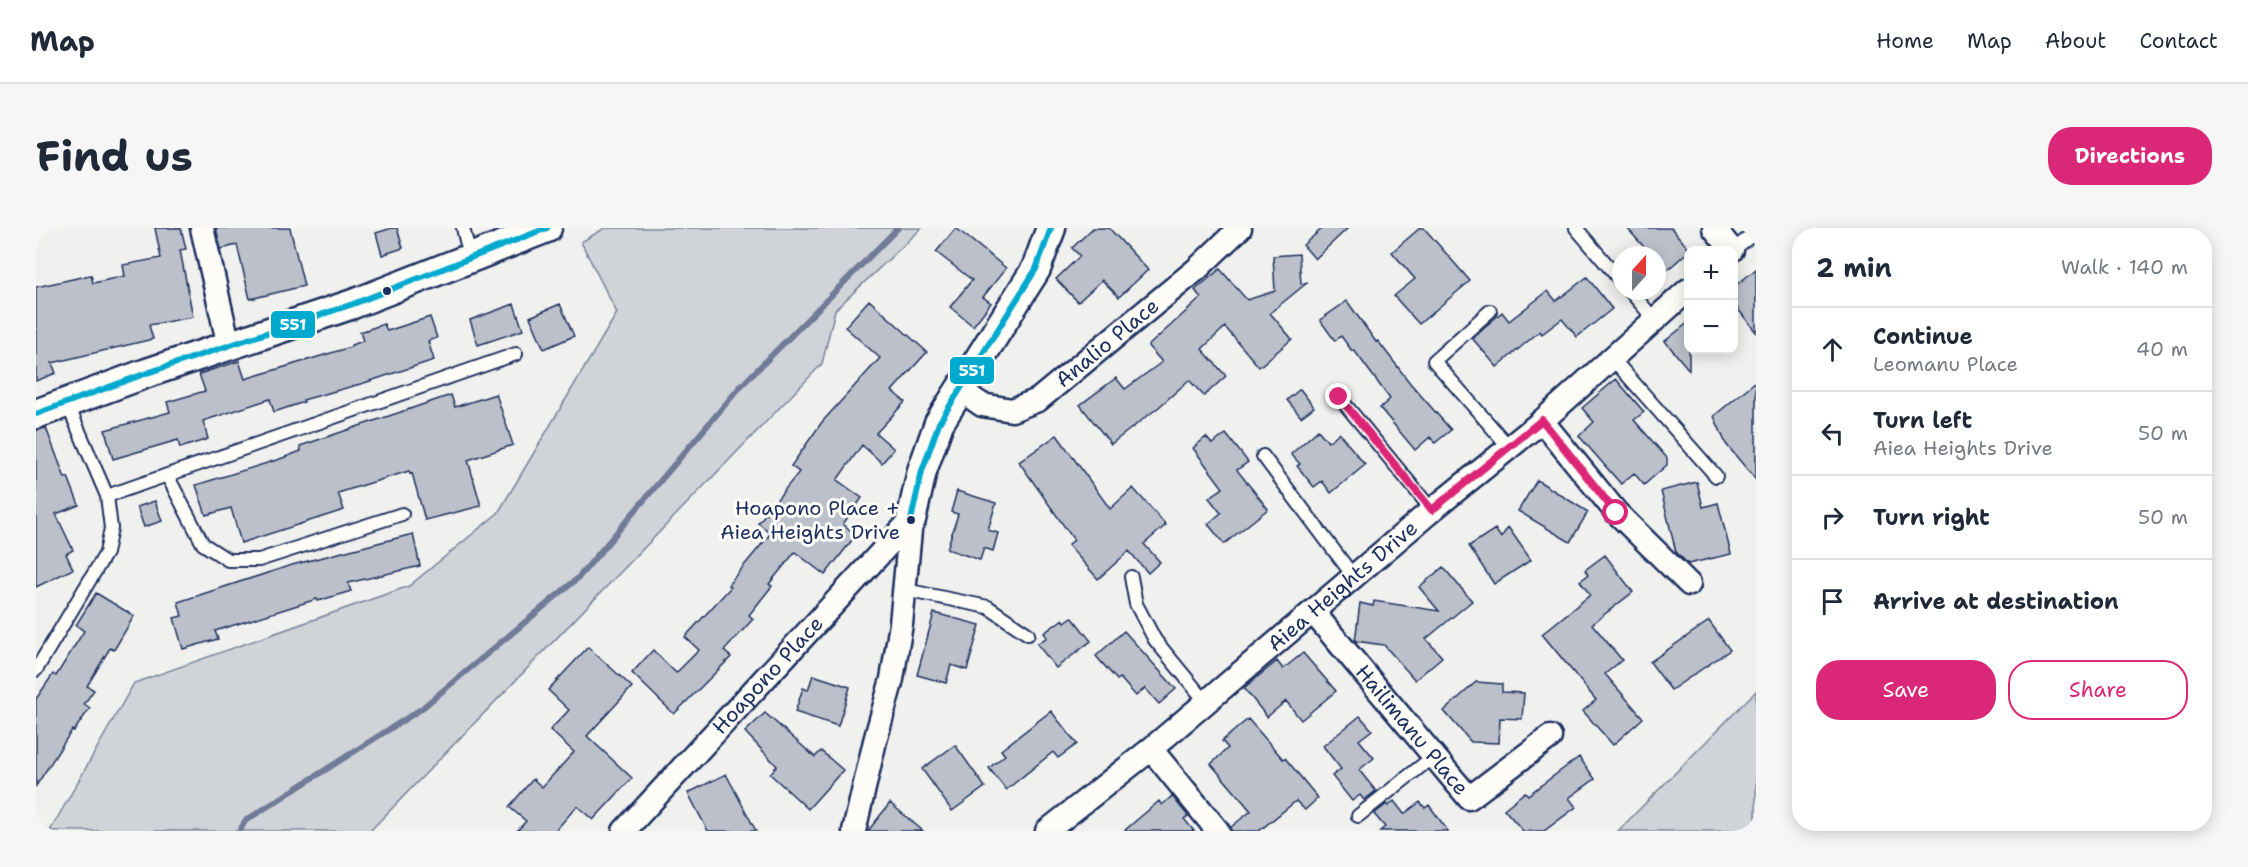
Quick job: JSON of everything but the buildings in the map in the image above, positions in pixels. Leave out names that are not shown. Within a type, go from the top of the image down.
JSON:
[{"type":"street","points":[[202,228],[229,346]]},
{"type":"street","points":[[36,414],[66,401],[353,304],[547,228]]},
{"type":"street","points":[[854,831],[874,741],[892,680],[905,590],[911,520],[922,471],[939,423],[1036,269],[1051,228]]},
{"type":"street","name":"Analio Place","points":[[959,389],[982,405],[1012,410],[1038,400],[1197,268],[1240,228]]},
{"type":"street","points":[[1714,228],[1730,246]]},
{"type":"street","name":"Aiea Heights Drive","points":[[1047,831],[1151,749],[1432,510],[1542,420],[1684,294]]},
{"type":"street","points":[[1542,420],[1616,513],[1689,584]]},
{"type":"street","name":"Hoapono Place","points":[[624,831],[911,520]]},
{"type":"street","name":"Hailimanu Place","points":[[1313,612],[1469,798],[1550,737]]},
{"type":"street","points":[[1151,749],[1218,831]]},
{"type":"lane","points":[[464,228],[471,259]]},
{"type":"lane","points":[[1576,228],[1612,270]]},
{"type":"lane","points":[[1738,246],[1756,232]]},
{"type":"lane","points":[[1637,300],[1654,320]]},
{"type":"lane","points":[[1490,311],[1434,360],[1509,447]]},
{"type":"lane","points":[[107,496],[516,354]]},
{"type":"lane","points":[[1612,358],[1716,476]]},
{"type":"lane","points":[[1339,397],[1432,510]]},
{"type":"lane","points":[[36,670],[106,553],[111,528],[107,496],[66,401]]},
{"type":"lane","points":[[1263,456],[1354,577]]},
{"type":"lane","points":[[167,475],[203,544],[228,560],[259,560],[402,514]]},
{"type":"lane","points":[[1131,577],[1136,604],[1155,640],[1206,702]]},
{"type":"lane","points":[[905,590],[988,607],[1028,634]]},
{"type":"lane","points":[[1358,816],[1434,756]]},
{"type":"shaded area","points":[[605,228],[922,228],[835,310],[822,364],[370,831],[50,831],[134,683],[409,586],[498,513],[617,313],[581,242]]},
{"type":"shaded area","points":[[1756,691],[1756,831],[1618,831]]},
{"type":"waterway","points":[[240,831],[245,821],[421,709],[578,578],[740,387],[898,228]]},
{"type":"transit line","name":"551","points":[[36,414],[147,373],[353,304],[547,228]]},
{"type":"transit line","name":"551","points":[[911,520],[922,471],[939,423],[1036,269],[1051,228]]},
{"type":"place","name":"Hoapono Place + Aiea Heights Drive","points":[[911,520]]},
{"type":"route","points":[[1339,397],[1432,510],[1542,420],[1616,513]]}]
